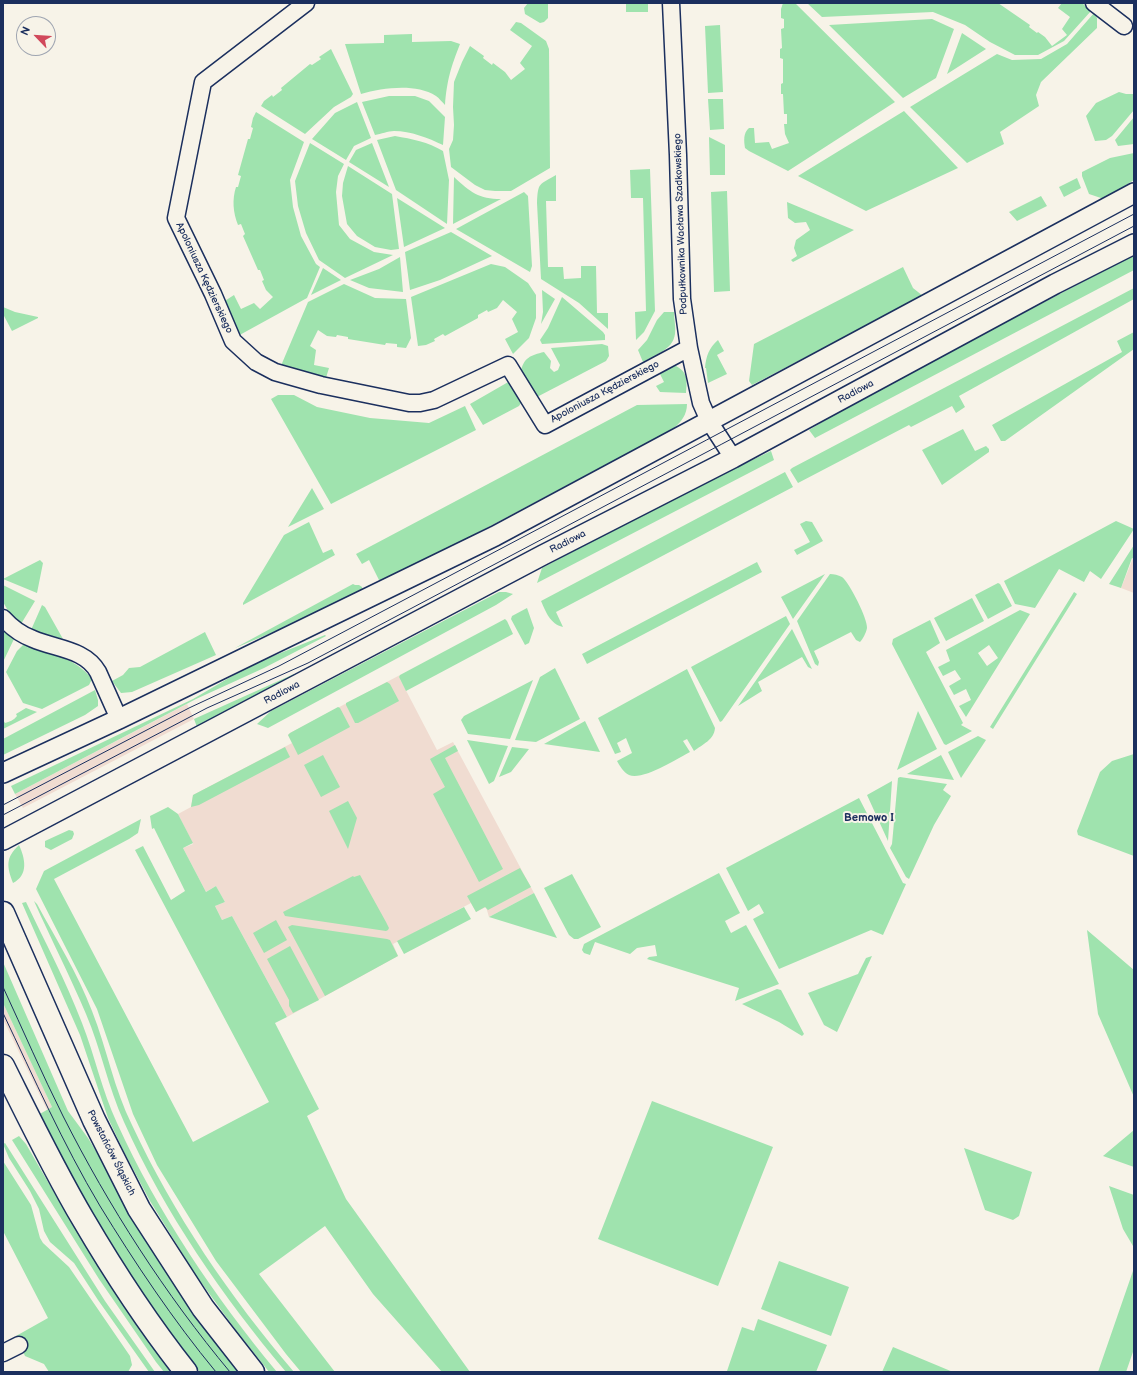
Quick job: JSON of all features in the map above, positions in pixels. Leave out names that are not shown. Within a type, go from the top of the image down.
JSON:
[{"type":"main road","name":"Powstańców Śląskich","points":[[3,914],[94,1120],[140,1209],[203,1308],[253,1372]]},
{"type":"main road","points":[[3,1066],[82,1218],[112,1268],[186,1372]]},
{"type":"street","name":"Apoloniusza Kędzierskiego","points":[[306,3],[204,82],[176,218],[213,294],[233,341],[256,362],[275,372],[321,386],[409,403],[420,403],[434,400],[508,365],[545,425],[689,348]]},
{"type":"street","name":"Podpułkownika Wacława Szadkowskiego","points":[[671,3],[678,154],[682,299],[689,348],[699,398],[709,420],[734,458]]},
{"type":"street","points":[[1094,3],[1124,26]]},
{"type":"street","points":[[3,773],[119,719],[496,536],[709,420],[1134,194]]},
{"type":"street","name":"Radiowa","points":[[3,840],[543,555],[734,458],[1055,284],[1134,244]]},
{"type":"street","points":[[3,618],[13,628],[26,636],[88,659],[95,666],[119,719]]},
{"type":"street","points":[[3,1353],[19,1346]]},
{"type":"shaded area","points":[[1133,558],[1134,559],[1134,593],[1121,588]]},
{"type":"shaded area","points":[[400,675],[399,677],[437,750],[453,742],[534,893],[489,917],[486,907],[476,912],[471,903],[393,944],[398,956],[287,1017],[232,916],[222,920],[215,906],[225,902],[216,886],[206,892],[183,848],[193,844],[178,814],[191,807],[193,795],[292,743],[288,735],[290,733]]},
{"type":"shaded area","points":[[187,704],[194,719],[23,808],[15,794]]},
{"type":"shaded area","points":[[3,1003],[52,1107],[47,1110],[3,1019]]},
{"type":"green space","points":[[528,3],[548,3],[548,18],[544,22],[540,23],[525,14],[524,8]]},
{"type":"green space","points":[[626,3],[648,3],[648,12],[626,12]]},
{"type":"green space","points":[[783,3],[795,3],[895,102],[788,171],[749,151],[745,148],[744,140],[747,130],[749,128],[754,128],[755,143],[769,142],[772,149],[789,143],[785,134],[784,124],[787,124],[787,114],[784,114],[783,94],[781,94],[781,84],[783,83],[783,59],[780,58],[780,49],[782,48],[781,29],[784,28],[784,19],[781,18]]},
{"type":"green space","points":[[807,3],[998,3],[1030,25],[1029,27],[1045,37],[1052,46],[1067,35],[1062,29],[1070,17],[1058,8],[1062,3],[1082,3],[1091,11],[1064,41],[1038,55],[1015,55],[990,42],[965,25],[933,12],[822,17]]},
{"type":"green space","points":[[1094,13],[1097,18],[1097,28],[1041,82],[1036,95],[1039,106],[1000,132],[1004,144],[967,163],[910,107],[997,54],[1012,60],[1041,59],[1067,44]]},
{"type":"green space","points":[[932,19],[954,29],[936,78],[903,98],[829,25]]},
{"type":"green space","points":[[516,22],[521,23],[546,41],[549,49],[550,168],[511,191],[485,190],[475,185],[451,167],[449,149],[453,140],[454,82],[470,46],[484,56],[483,58],[492,65],[493,63],[505,72],[511,80],[525,69],[520,63],[532,46],[510,30]]},
{"type":"green space","points":[[720,25],[723,92],[708,93],[705,26]]},
{"type":"green space","points":[[962,33],[986,49],[947,74]]},
{"type":"green space","points":[[412,34],[412,42],[451,41],[460,44],[450,74],[445,105],[437,97],[419,89],[399,88],[361,94],[345,44],[384,43],[384,35]]},
{"type":"green space","points":[[331,49],[353,94],[351,97],[334,107],[305,134],[261,106],[264,101],[272,95],[273,97],[282,90],[281,88],[310,64],[312,65],[321,59],[319,57]]},
{"type":"green space","points":[[1119,92],[1134,94],[1134,110],[1112,136],[1106,140],[1095,141],[1086,116],[1096,103]]},
{"type":"green space","points":[[389,96],[415,96],[429,101],[445,117],[443,145],[425,137],[407,132],[392,131],[375,135],[362,102]]},
{"type":"green space","points":[[708,99],[723,99],[724,129],[710,130]]},
{"type":"green space","points":[[357,102],[371,138],[354,146],[346,160],[312,139],[335,113]]},
{"type":"green space","points":[[904,111],[958,168],[866,211],[798,176]]},
{"type":"green space","points":[[256,112],[304,142],[290,180],[293,207],[301,236],[316,264],[320,267],[307,298],[236,337],[220,304],[234,295],[241,309],[254,303],[260,309],[273,297],[266,290],[262,281],[264,280],[260,270],[258,270],[243,236],[245,234],[241,224],[238,225],[234,206],[236,187],[238,187],[241,176],[238,175],[248,139],[250,139],[253,128],[251,127],[253,118]]},
{"type":"green space","points":[[1134,117],[1134,144],[1118,146],[1115,140]]},
{"type":"green space","points":[[395,136],[426,143],[443,151],[449,180],[447,224],[396,190],[377,140]]},
{"type":"green space","points":[[709,137],[725,145],[725,175],[710,175]]},
{"type":"green space","points":[[310,143],[344,164],[338,176],[336,192],[339,225],[350,239],[374,252],[393,255],[345,278],[319,260],[306,233],[298,206],[295,181]]},
{"type":"green space","points":[[372,143],[389,187],[349,162],[356,150]]},
{"type":"green space","points":[[1134,153],[1134,180],[1104,199],[1089,194],[1082,176],[1082,172],[1110,158]]},
{"type":"green space","points":[[348,166],[392,194],[399,249],[391,250],[375,247],[357,236],[347,224],[342,196],[343,183]]},
{"type":"green space","points":[[650,169],[655,311],[644,332],[636,340],[635,312],[646,311],[643,198],[631,198],[630,170]]},
{"type":"green space","points":[[556,175],[556,201],[546,201],[548,267],[563,267],[564,279],[581,278],[581,266],[596,266],[597,313],[608,313],[608,329],[579,303],[541,279],[537,203],[538,191],[540,185]]},
{"type":"green space","points":[[454,177],[475,194],[487,198],[501,199],[453,224]]},
{"type":"green space","points":[[1077,178],[1081,188],[1064,197],[1059,187]]},
{"type":"green space","points":[[727,191],[730,291],[714,292],[711,192]]},
{"type":"green space","points":[[524,192],[528,196],[532,266],[530,272],[456,229]]},
{"type":"green space","points":[[1041,196],[1047,206],[1017,221],[1009,212]]},
{"type":"green space","points":[[397,198],[445,228],[404,247]]},
{"type":"green space","points":[[787,202],[854,230],[793,262],[791,260],[797,256],[794,248],[796,240],[810,230],[806,222],[795,223],[788,218]]},
{"type":"green space","points":[[451,232],[492,256],[440,280],[410,290],[405,252]]},
{"type":"green space","points":[[1134,255],[1134,270],[815,438],[809,430],[867,395]]},
{"type":"green space","points":[[400,257],[403,292],[369,288],[350,280],[379,269]]},
{"type":"green space","points":[[491,264],[505,267],[528,283],[536,295],[536,318],[529,338],[513,354],[505,339],[518,332],[512,319],[517,312],[503,300],[497,308],[488,312],[487,310],[478,315],[478,318],[445,336],[443,334],[434,339],[435,341],[426,345],[418,346],[411,297]]},
{"type":"green space","points":[[903,267],[913,288],[923,296],[752,385],[749,381],[754,344]]},
{"type":"green space","points":[[323,268],[341,280],[311,295]]},
{"type":"green space","points":[[344,284],[375,298],[406,299],[411,338],[406,348],[397,347],[397,344],[386,343],[385,345],[348,339],[348,337],[337,335],[336,337],[327,336],[318,330],[310,346],[316,350],[314,365],[329,368],[325,381],[280,368],[308,302]]},
{"type":"green space","points":[[1134,288],[1134,299],[959,396],[965,407],[956,413],[952,406],[911,427],[909,425],[798,483],[790,470],[792,468]]},
{"type":"green space","points":[[542,290],[555,299],[541,324],[543,312]]},
{"type":"green space","points":[[562,297],[603,332],[605,335],[605,340],[542,344],[540,340],[548,328]]},
{"type":"green space","points":[[3,307],[38,318],[12,331],[3,314]]},
{"type":"green space","points":[[664,312],[674,312],[674,340],[667,348],[643,362],[638,350],[647,340],[657,320]]},
{"type":"green space","points":[[1134,332],[1134,349],[1005,441],[1001,441],[992,425],[1122,352],[1117,341]]},
{"type":"green space","points":[[718,340],[724,351],[717,355],[727,374],[708,383],[705,368],[706,360],[708,352]]},
{"type":"green space","points":[[602,344],[608,346],[609,356],[606,361],[535,398],[521,372],[524,363],[528,358],[535,354],[544,352],[551,361],[550,368],[554,372],[558,370],[560,365],[551,348]]},
{"type":"green space","points":[[676,366],[685,374],[686,393],[660,392],[656,386],[664,382],[659,372],[668,367]]},
{"type":"green space","points":[[510,381],[521,403],[519,406],[483,425],[470,404]]},
{"type":"green space","points":[[278,395],[294,395],[317,407],[370,418],[429,423],[465,406],[476,430],[331,504],[271,399]]},
{"type":"green space","points":[[687,404],[686,412],[683,418],[673,429],[381,584],[369,560],[362,564],[356,554],[637,405]]},
{"type":"green space","points":[[963,429],[975,451],[986,446],[989,449],[989,452],[942,485],[922,450]]},
{"type":"green space","points":[[771,451],[774,460],[537,583],[542,568],[677,496]]},
{"type":"green space","points":[[785,472],[793,487],[556,612],[563,627],[555,623],[547,613],[541,601]]},
{"type":"green space","points":[[312,488],[324,509],[288,527]]},
{"type":"green space","points":[[806,521],[812,522],[823,541],[797,555],[794,550],[810,542],[800,524]]},
{"type":"green space","points":[[1116,521],[1134,529],[1101,579],[1090,571],[1084,582],[1059,569],[1035,608],[1015,604],[1004,581]]},
{"type":"green space","points":[[309,522],[323,553],[332,549],[335,555],[243,605],[284,535]]},
{"type":"green space","points":[[1134,545],[1134,559],[1132,558],[1121,588],[1109,584]]},
{"type":"green space","points":[[40,560],[43,563],[37,593],[3,579]]},
{"type":"green space","points":[[757,562],[762,572],[587,664],[582,654]]},
{"type":"green space","points":[[825,574],[793,619],[781,597]]},
{"type":"green space","points":[[830,574],[842,577],[845,580],[858,601],[867,628],[860,642],[856,640],[851,632],[814,651],[819,662],[818,666],[815,664],[797,621]]},
{"type":"green space","points":[[998,583],[1012,606],[988,619],[975,595]]},
{"type":"green space","points":[[353,584],[362,587],[362,595],[235,648]]},
{"type":"green space","points":[[3,585],[35,601],[21,624],[10,614],[3,602]]},
{"type":"green space","points":[[499,592],[513,594],[496,605],[268,728],[257,724],[271,711]]},
{"type":"green space","points":[[1074,592],[1077,594],[993,729],[990,727]]},
{"type":"green space","points":[[972,598],[984,621],[946,641],[934,618]]},
{"type":"green space","points":[[42,605],[45,607],[63,639],[31,630]]},
{"type":"green space","points":[[527,608],[534,628],[529,643],[525,645],[511,619],[512,616]]},
{"type":"green space","points":[[1020,610],[1030,614],[966,717],[959,706],[971,700],[966,689],[954,695],[949,686],[961,679],[955,670],[943,676],[938,667],[950,661],[946,650]],"holes":[[[989,645],[998,658],[987,666],[978,653]]]},
{"type":"green space","points":[[786,616],[790,624],[720,722],[691,667]]},
{"type":"green space","points":[[505,619],[513,634],[406,691],[399,677],[400,675]]},
{"type":"green space","points":[[930,620],[940,643],[926,652],[963,723],[961,725],[972,731],[946,745],[944,744],[892,644],[893,639]]},
{"type":"green space","points":[[792,629],[812,669],[808,667],[802,657],[758,682],[762,691],[738,706]]},
{"type":"green space","points":[[3,630],[14,639],[3,662]]},
{"type":"green space","points":[[205,632],[216,655],[132,692],[121,693],[112,681],[123,675],[129,668],[140,667]]},
{"type":"green space","points":[[325,635],[326,636],[264,668],[196,699],[15,794],[11,786],[193,699],[251,665]]},
{"type":"green space","points":[[24,644],[52,653],[78,666],[92,679],[89,685],[42,709],[23,703],[6,672],[17,651]]},
{"type":"green space","points":[[555,668],[580,719],[536,742],[515,740],[540,677]]},
{"type":"green space","points":[[687,669],[715,728],[713,736],[694,751],[687,739],[683,741],[690,752],[651,772],[635,776],[627,774],[623,771],[617,761],[632,753],[626,738],[617,743],[621,752],[615,754],[598,718]]},
{"type":"green space","points":[[294,674],[294,676],[197,727],[194,719]]},
{"type":"green space","points":[[533,680],[510,739],[468,734],[461,720],[464,716]]},
{"type":"green space","points":[[387,682],[390,684],[399,701],[358,723],[355,723],[346,703]]},
{"type":"green space","points":[[95,690],[98,706],[85,715],[3,755],[3,739]]},
{"type":"green space","points":[[338,707],[340,708],[350,727],[298,755],[288,735]]},
{"type":"green space","points":[[26,708],[37,712],[3,729],[3,720],[5,723],[11,721],[17,716],[16,714]]},
{"type":"green space","points":[[918,711],[937,749],[897,770]]},
{"type":"green space","points":[[585,721],[600,752],[544,744]]},
{"type":"green space","points":[[978,736],[986,740],[961,778],[948,752]]},
{"type":"green space","points":[[467,740],[508,746],[494,781],[489,784]]},
{"type":"green space","points":[[455,745],[458,751],[445,758],[503,869],[479,882],[433,794],[445,787],[430,759]]},
{"type":"green space","points":[[285,747],[290,757],[199,805],[191,807],[193,795]]},
{"type":"green space","points":[[512,747],[529,749],[511,772],[499,777]]},
{"type":"green space","points":[[1134,754],[1134,856],[1078,835],[1077,831],[1100,772],[1112,761]]},
{"type":"green space","points":[[323,755],[340,787],[321,797],[304,765]]},
{"type":"green space","points":[[941,755],[954,780],[907,774]]},
{"type":"green space","points":[[900,777],[947,784],[943,790],[951,796],[934,825],[909,879],[906,877],[890,848],[892,844],[898,778]]},
{"type":"green space","points":[[892,781],[888,841],[867,795]]},
{"type":"green space","points":[[859,798],[903,883],[906,884],[883,935],[871,930],[779,969],[753,919],[764,913],[759,904],[748,911],[726,868]]},
{"type":"green space","points":[[348,801],[357,818],[348,849],[329,811]]},
{"type":"green space","points":[[168,807],[178,814],[193,843],[183,848],[206,892],[216,886],[225,902],[215,906],[222,920],[232,916],[287,1017],[275,1023],[319,1109],[307,1116],[346,1199],[470,1372],[442,1372],[373,1294],[325,1226],[259,1274],[335,1372],[301,1372],[216,1261],[157,1165],[133,1114],[97,1009],[36,889],[44,871],[141,819],[138,833],[54,879],[193,1142],[269,1102],[135,850],[143,846],[171,900],[185,891],[154,828],[152,829],[150,816]]},
{"type":"green space","points":[[69,830],[73,831],[74,834],[72,839],[51,850],[45,847],[45,841]]},
{"type":"green space","points":[[19,845],[23,855],[24,871],[22,876],[13,883],[9,872],[8,863],[11,854]]},
{"type":"green space","points":[[520,868],[531,887],[488,910],[485,907],[476,912],[467,896]]},
{"type":"green space","points":[[719,873],[740,913],[725,921],[731,933],[746,925],[779,984],[735,1001],[739,988],[647,959],[649,957],[657,956],[655,945],[637,948],[630,954],[595,942],[590,955],[584,953],[582,950],[584,944]]},
{"type":"green space","points":[[572,874],[601,927],[578,939],[574,939],[569,935],[544,888]]},
{"type":"green space","points":[[360,875],[386,922],[389,928],[388,930],[386,931],[285,916],[283,912],[353,876]]},
{"type":"green space","points":[[534,893],[557,938],[489,917]]},
{"type":"green space","points":[[34,901],[66,957],[86,997],[97,1025],[120,1097],[148,1158],[166,1191],[185,1223],[226,1285],[270,1344],[294,1372],[286,1372],[240,1314],[196,1253],[157,1188],[118,1109],[86,1014]]},
{"type":"green space","points":[[26,902],[76,1007],[87,1035],[112,1111],[150,1189],[189,1253],[210,1284],[231,1314],[277,1372],[269,1372],[235,1329],[195,1274],[150,1201],[108,1118],[80,1035],[22,903]]},
{"type":"green space","points":[[464,907],[471,919],[404,954],[397,941]]},
{"type":"green space","points":[[276,920],[287,940],[264,953],[253,933]]},
{"type":"green space","points":[[292,925],[387,939],[390,940],[398,956],[325,996],[288,927]]},
{"type":"green space","points":[[1087,930],[1134,970],[1134,1097],[1098,1014]]},
{"type":"green space","points":[[290,946],[319,1000],[293,1013],[289,1006],[289,1000],[267,959]]},
{"type":"green space","points":[[872,956],[837,1032],[824,1025],[808,993],[858,974],[866,958]]},
{"type":"green space","points":[[3,962],[68,1111],[88,1138],[106,1168],[241,1372],[200,1372],[156,1314],[76,1184],[38,1115],[52,1107],[3,1003]]},
{"type":"green space","points":[[777,989],[781,990],[804,1034],[802,1036],[779,1022],[742,1004]]},
{"type":"green space","points":[[652,1101],[773,1147],[718,1286],[598,1239]]},
{"type":"green space","points":[[1134,1130],[1134,1167],[1103,1156]]},
{"type":"green space","points":[[19,1136],[26,1144],[77,1231],[131,1317],[171,1372],[164,1372],[156,1362],[99,1279],[12,1140]]},
{"type":"green space","points":[[5,1143],[105,1301],[155,1372],[149,1372],[98,1300],[74,1263],[50,1242],[44,1231],[39,1209],[30,1191],[9,1158],[3,1144]]},
{"type":"green space","points":[[964,1148],[1032,1172],[1019,1216],[1013,1220],[985,1210]]},
{"type":"green space","points":[[3,1161],[31,1205],[40,1238],[43,1243],[69,1267],[130,1356],[132,1365],[128,1372],[49,1372],[44,1364],[25,1356],[16,1336],[48,1318],[3,1231]]},
{"type":"green space","points":[[1109,1186],[1134,1195],[1133,1246],[1123,1229]]},
{"type":"green space","points":[[779,1261],[849,1287],[831,1336],[761,1309]]},
{"type":"green space","points":[[1134,1268],[1134,1349],[1126,1372],[1098,1372]]},
{"type":"green space","points":[[758,1319],[827,1345],[816,1372],[727,1371],[742,1327],[754,1331]]},
{"type":"green space","points":[[893,1347],[953,1372],[882,1372]]},
{"type":"tram line","points":[[3,805],[189,708],[279,666],[1134,214]]},
{"type":"tram line","points":[[3,815],[207,708],[308,663],[1134,226]]},
{"type":"tram line","points":[[3,987],[55,1100],[99,1183],[139,1249],[161,1281],[230,1372]]},
{"type":"tram line","points":[[3,1013],[61,1135],[86,1183],[155,1291],[216,1372]]},
{"type":"district","name":"Bemowo I","points":[[869,818]]}]
